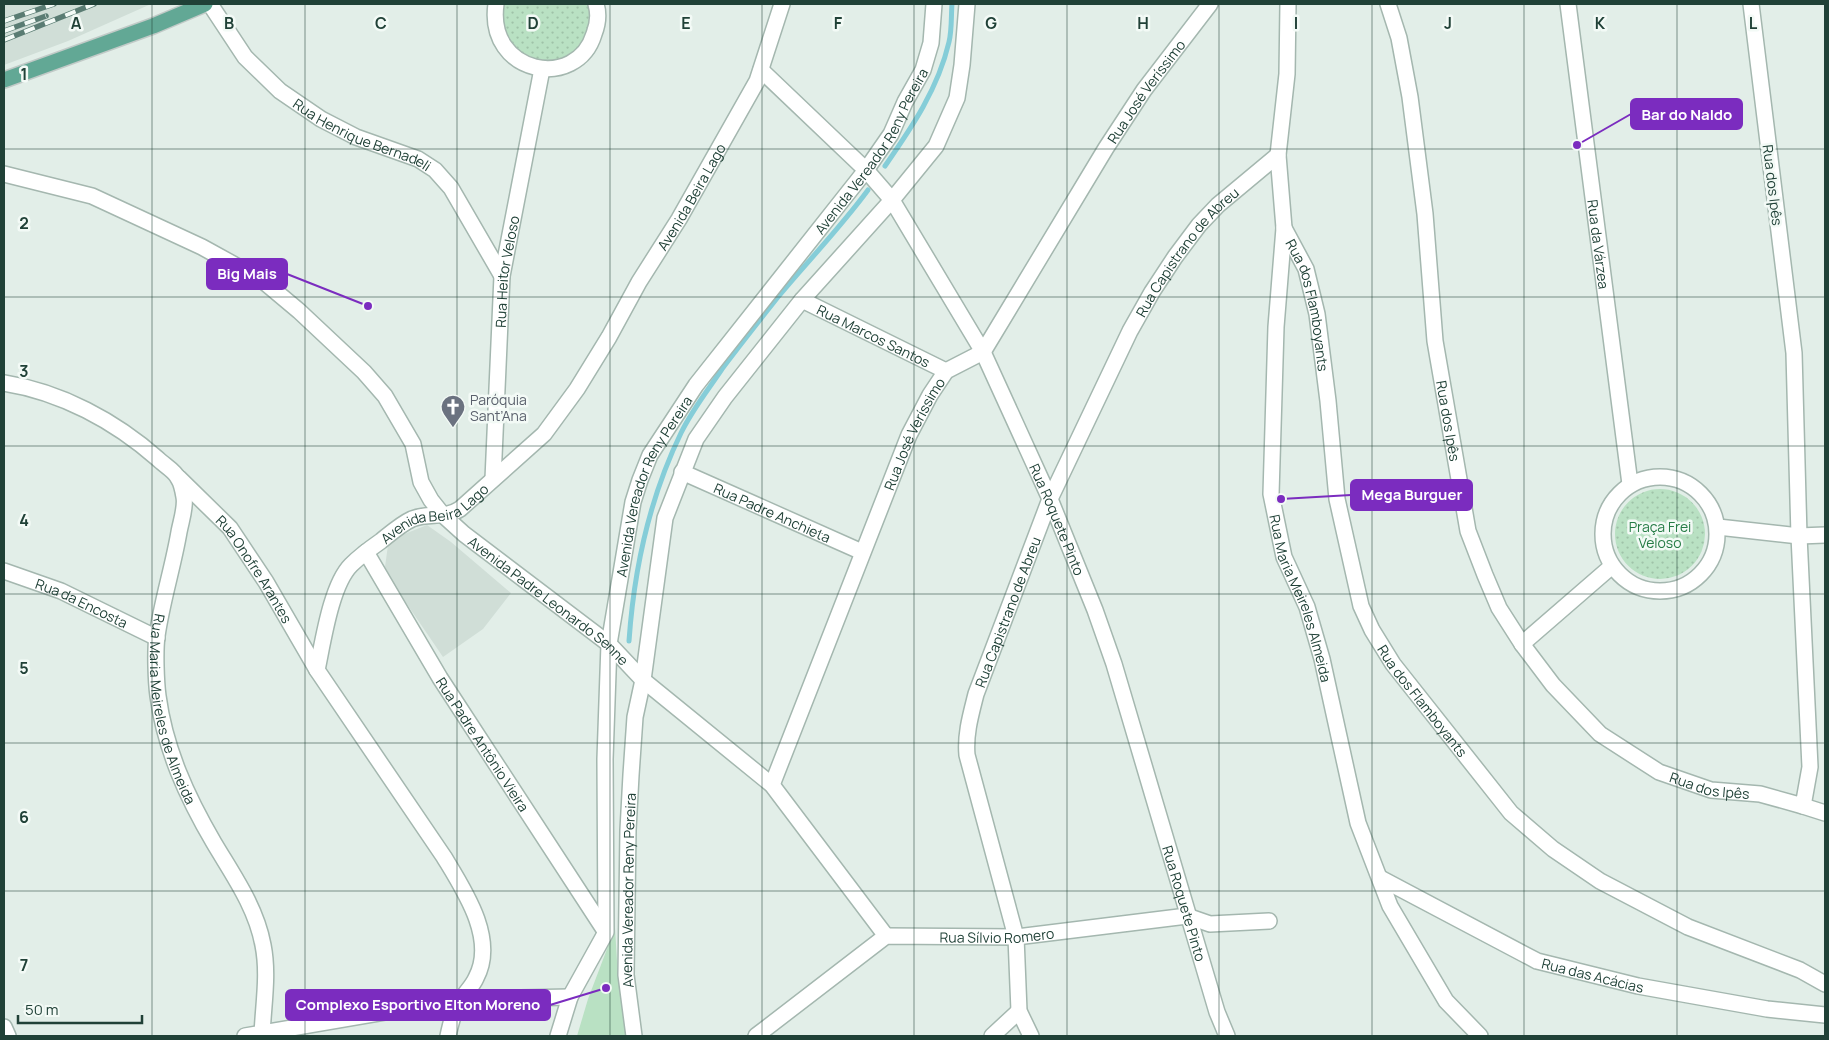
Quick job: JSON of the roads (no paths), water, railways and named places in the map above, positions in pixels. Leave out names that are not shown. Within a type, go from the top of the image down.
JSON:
[{"type":"main road","points":[[4,80],[153,26],[205,4]]},
{"type":"street","name":"Rua Henrique Bernadeli","points":[[210,4],[245,57],[280,91],[321,119],[356,137],[418,159],[434,170],[451,188],[502,276]]},
{"type":"street","points":[[496,4],[494,17],[497,32],[503,46],[514,57],[527,65],[542,69],[558,68],[572,62],[584,52],[593,40],[597,25],[596,4]]},
{"type":"street","name":"Avenida Beira Lago","points":[[317,670],[327,624],[341,579],[350,565],[403,524],[433,514],[452,514],[460,509],[544,434],[577,389],[609,337],[638,282],[679,219],[758,81],[782,4]]},
{"type":"street","name":"Avenida Vereador Reny Pereira","points":[[558,1036],[570,997],[606,932],[605,759],[609,644],[633,502],[640,480],[650,455],[696,385],[866,170],[891,134],[905,102],[923,70],[931,43],[934,4]]},
{"type":"street","name":"Avenida Vereador Reny Pereira","points":[[634,1036],[626,975],[627,887],[635,717],[643,680],[666,518],[696,439],[725,396],[802,300],[892,200],[936,146],[957,98],[967,4]]},
{"type":"street","name":"Rua José Veríssimo","points":[[772,785],[909,435],[930,395],[946,371],[983,352],[1106,148],[1144,90],[1210,4]]},
{"type":"street","name":"Rua Maria Meireles Almeida","points":[[1288,4],[1287,74],[1278,155],[1284,228],[1276,327],[1271,494],[1284,557],[1307,607],[1322,660],[1358,823],[1390,906],[1446,1001],[1480,1036]]},
{"type":"street","name":"Rua dos Ipês","points":[[1388,4],[1399,38],[1410,97],[1425,214],[1436,341],[1468,531],[1485,576],[1500,608],[1522,644],[1553,685],[1600,734],[1660,772],[1711,790],[1760,794],[1803,806],[1810,767],[1799,536],[1794,353],[1750,4]]},
{"type":"street","name":"Rua da Várzea","points":[[1568,4],[1630,484]]},
{"type":"street","name":"Rua Heitor Veloso","points":[[493,479],[502,276],[542,69]]},
{"type":"street","name":"Rua Roquete Pinto","points":[[761,70],[866,170],[892,200],[983,352],[1050,499],[1095,610],[1114,664],[1187,916],[1217,1012],[1227,1036]]},
{"type":"street","name":"Rua Capistrano de Abreu","points":[[1019,1010],[1016,937],[967,755],[966,743],[969,721],[976,694],[1050,499],[1130,332],[1152,292],[1199,225],[1218,205],[1278,155]]},
{"type":"street","name":"Avenida Padre Leonardo Senne","points":[[4,174],[92,196],[202,246],[262,280],[299,311],[364,372],[385,396],[413,444],[422,482],[431,500],[443,515],[464,534],[609,644],[643,680],[772,785],[886,936]]},
{"type":"street","name":"Rua dos Flamboyants","points":[[1284,228],[1306,269],[1317,314],[1338,499],[1361,606],[1372,630],[1393,664],[1511,813],[1553,849],[1600,881],[1688,927],[1800,970],[1825,984]]},
{"type":"street","name":"Rua Marcos Santos","points":[[802,300],[946,371]]},
{"type":"street","points":[[4,383],[28,387],[61,399],[88,412],[114,427],[150,453],[178,477]]},
{"type":"street","name":"Rua Padre Anchieta","points":[[682,472],[862,552]]},
{"type":"street","points":[[1666,476],[1685,482],[1701,493],[1712,509],[1718,527],[1717,547],[1709,565],[1696,580],[1679,589],[1660,592],[1642,589],[1625,580],[1612,566],[1605,549],[1602,531],[1606,512],[1616,496],[1630,484],[1648,477],[1666,476]]},
{"type":"street","name":"Rua Maria Meireles de Almeida","points":[[178,477],[185,498],[157,638],[158,695],[171,755],[194,809],[242,889],[256,919],[264,945],[266,978],[262,1035]]},
{"type":"street","name":"Rua Onofre Arantes","points":[[178,477],[230,528],[266,582],[317,670]]},
{"type":"street","points":[[1718,527],[1799,536],[1825,535]]},
{"type":"street","name":"Rua Padre Antônio Vieira","points":[[366,552],[440,678],[606,932]]},
{"type":"street","points":[[1522,644],[1612,566]]},
{"type":"street","name":"Rua da Encosta","points":[[4,571],[61,592],[157,638]]},
{"type":"street","points":[[317,670],[444,857],[463,887],[471,904],[482,935],[483,952],[476,978],[461,999],[453,1016],[448,1036]]},
{"type":"street","points":[[1803,806],[1825,813]]},
{"type":"street","name":"Rua das Acácias","points":[[1380,878],[1537,961],[1638,986],[1767,1009],[1825,1015]]},
{"type":"street","name":"Rua Sílvio Romero","points":[[886,936],[1016,937],[1187,916],[1210,924],[1269,921]]},
{"type":"street","points":[[756,1036],[886,936]]},
{"type":"street","points":[[246,1036],[262,1035],[461,999],[570,997]]},
{"type":"street","points":[[992,1036],[1019,1010],[1031,1036]]},
{"type":"street","points":[[4,1026],[8,1036]]},
{"type":"waterway","points":[[885,166],[923,107],[938,76],[950,37],[952,4]]},
{"type":"waterway","points":[[629,641],[635,587],[645,535],[660,483],[685,425],[722,369],[778,297],[868,190]]},
{"type":"railway","points":[[4,21],[54,4]]},
{"type":"railway","points":[[4,40],[94,4]]},
{"type":"railway","points":[[4,31],[46,16]]},
{"type":"place","name":"Bar do Naldo","points":[[1577,145]]},
{"type":"place","name":"Big Mais","points":[[368,306]]},
{"type":"place","name":"Paróquia Sant’Ana","points":[[453,428]]},
{"type":"place","name":"Mega Burguer","points":[[1281,499]]},
{"type":"place","name":"Complexo Esportivo Elton Moreno","points":[[606,988]]},
{"type":"park label","name":"Praça Frei Veloso","points":[[1660,534]]}]
